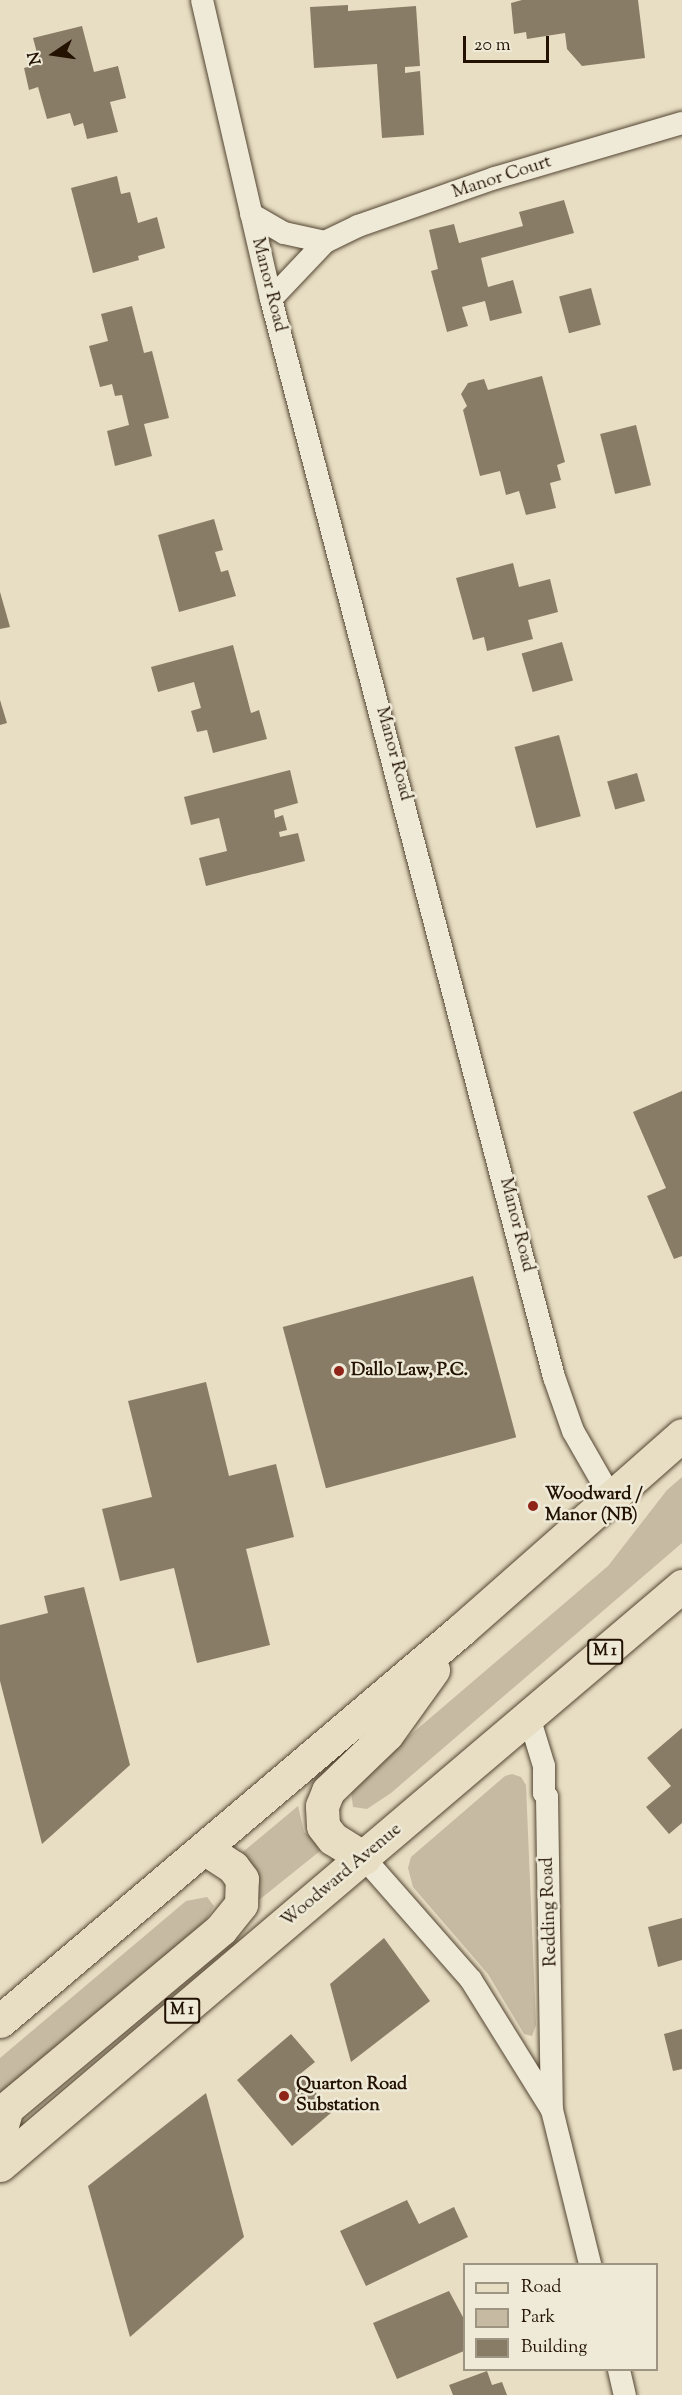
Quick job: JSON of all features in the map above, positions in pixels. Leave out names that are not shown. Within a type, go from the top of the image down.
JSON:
[{"type":"main road","points":[[0,2021],[462,1629],[682,1435]]},
{"type":"main road","name":"Woodward Avenue","points":[[0,2165],[682,1586]]},
{"type":"main road","points":[[364,1858],[333,1839],[323,1826],[322,1806],[328,1791],[387,1734],[462,1629]]},
{"type":"main road","points":[[0,2132],[7,2108],[221,1929],[241,1904],[242,1879],[233,1867],[205,1849]]},
{"type":"street","name":"Manor Road","points":[[202,0],[271,299],[554,1377],[573,1431],[612,1499]]},
{"type":"street","name":"Manor Court","points":[[271,299],[325,242],[358,226],[495,178],[682,123]]},
{"type":"street","points":[[251,214],[284,233],[325,242]]},
{"type":"street","name":"Redding Road","points":[[529,1717],[544,1766],[544,1793],[548,1797],[552,2110],[590,2263]]},
{"type":"street","name":"Redding Road","points":[[364,1858],[471,1980],[552,2110]]},
{"type":"street","points":[[619,2371],[626,2395]]},
{"type":"green space","points":[[682,1477],[682,1543],[391,1793],[367,1809],[353,1807],[351,1791],[374,1766],[608,1566],[667,1490]]},
{"type":"green space","points":[[512,1774],[521,1777],[526,1785],[536,2025],[532,2036],[524,2034],[488,1974],[413,1887],[408,1868],[411,1857],[505,1776]]},
{"type":"green space","points":[[298,1806],[304,1832],[325,1847],[259,1900],[238,1856]]},
{"type":"green space","points":[[207,1897],[214,1906],[202,1927],[0,2102],[0,2058],[186,1901]]},
{"type":"building","points":[[522,0],[638,0],[645,58],[582,66],[567,49],[565,33],[527,39],[526,32],[514,34],[511,3]]},
{"type":"building","points":[[348,5],[348,11],[416,6],[420,66],[405,67],[405,73],[420,71],[424,135],[382,138],[377,64],[314,68],[310,7]]},
{"type":"building","points":[[82,26],[94,72],[118,66],[126,98],[110,102],[118,132],[87,139],[83,123],[74,126],[70,113],[47,119],[38,87],[29,90],[24,68],[40,64],[33,38]]},
{"type":"building","points":[[117,176],[121,194],[130,192],[138,223],[157,217],[165,248],[138,256],[139,260],[93,273],[71,188]]},
{"type":"building","points":[[564,200],[574,233],[481,258],[488,287],[513,280],[522,313],[490,321],[485,301],[462,307],[468,326],[447,332],[431,271],[438,269],[429,230],[454,224],[459,243],[523,226],[519,212]]},
{"type":"building","points":[[591,288],[601,325],[569,333],[559,297]]},
{"type":"building","points":[[132,306],[144,353],[152,351],[169,418],[144,424],[152,456],[115,466],[107,431],[129,425],[122,395],[115,396],[112,384],[100,387],[89,346],[108,341],[101,314]]},
{"type":"building","points":[[542,376],[565,462],[557,465],[561,480],[550,483],[556,508],[526,515],[519,491],[506,495],[500,471],[480,476],[463,410],[467,406],[461,394],[468,383],[484,379],[488,390]]},
{"type":"building","points":[[636,425],[651,485],[615,494],[600,434]]},
{"type":"building","points":[[214,519],[223,550],[215,552],[221,572],[228,570],[236,596],[179,612],[158,535]]},
{"type":"building","points":[[513,563],[519,587],[550,579],[558,612],[528,620],[533,639],[487,651],[484,637],[473,640],[456,578]]},
{"type":"building","points":[[0,592],[10,627],[0,629]]},
{"type":"building","points":[[562,642],[573,680],[533,692],[522,654]]},
{"type":"building","points":[[233,645],[251,713],[259,710],[267,739],[213,753],[207,730],[197,732],[191,711],[201,708],[194,682],[158,692],[151,667]]},
{"type":"building","points":[[0,700],[7,723],[0,725]]},
{"type":"building","points":[[559,735],[581,816],[536,828],[515,747]]},
{"type":"building","points":[[290,770],[298,803],[274,810],[275,818],[283,815],[287,830],[279,832],[280,837],[298,833],[305,861],[206,886],[199,858],[227,851],[219,818],[191,825],[184,797]]},
{"type":"building","points":[[637,773],[645,801],[615,809],[607,782]]},
{"type":"building","points":[[682,1091],[682,1256],[674,1259],[647,1196],[666,1188],[633,1112]]},
{"type":"building","points":[[473,1276],[516,1437],[326,1488],[283,1327]]},
{"type":"building","points":[[206,1382],[229,1476],[276,1464],[294,1537],[246,1549],[270,1645],[197,1663],[174,1568],[120,1581],[102,1509],[152,1497],[128,1401]]},
{"type":"building","points":[[84,1587],[130,1765],[42,1844],[0,1681],[0,1625],[48,1613],[44,1596]]},
{"type":"building","points":[[682,1728],[682,1823],[669,1834],[646,1807],[671,1786],[647,1758]]},
{"type":"building","points":[[682,1918],[682,1960],[658,1967],[648,1927]]},
{"type":"building","points":[[384,1938],[430,2001],[351,2062],[330,1984]]},
{"type":"building","points":[[682,2029],[682,2069],[673,2071],[664,2034]]},
{"type":"building","name":"Quarton Road Substation","points":[[291,2034],[315,2062],[300,2074],[332,2112],[292,2146],[237,2080]]},
{"type":"building","points":[[206,2093],[244,2237],[130,2337],[88,2186]]},
{"type":"building","points":[[407,2200],[419,2224],[454,2207],[468,2237],[366,2286],[340,2231]]},
{"type":"building","points":[[449,2291],[463,2317],[463,2351],[397,2379],[373,2323]]},
{"type":"building","points":[[487,2371],[492,2385],[502,2382],[507,2395],[453,2395],[449,2385]]},
{"type":"place","name":"Dallo Law, P.C.","points":[[339,1371]]},
{"type":"place","name":"Woodward / Manor (NB)","points":[[533,1506]]},
{"type":"place","name":"Quarton Road Substation","points":[[284,2096]]}]
